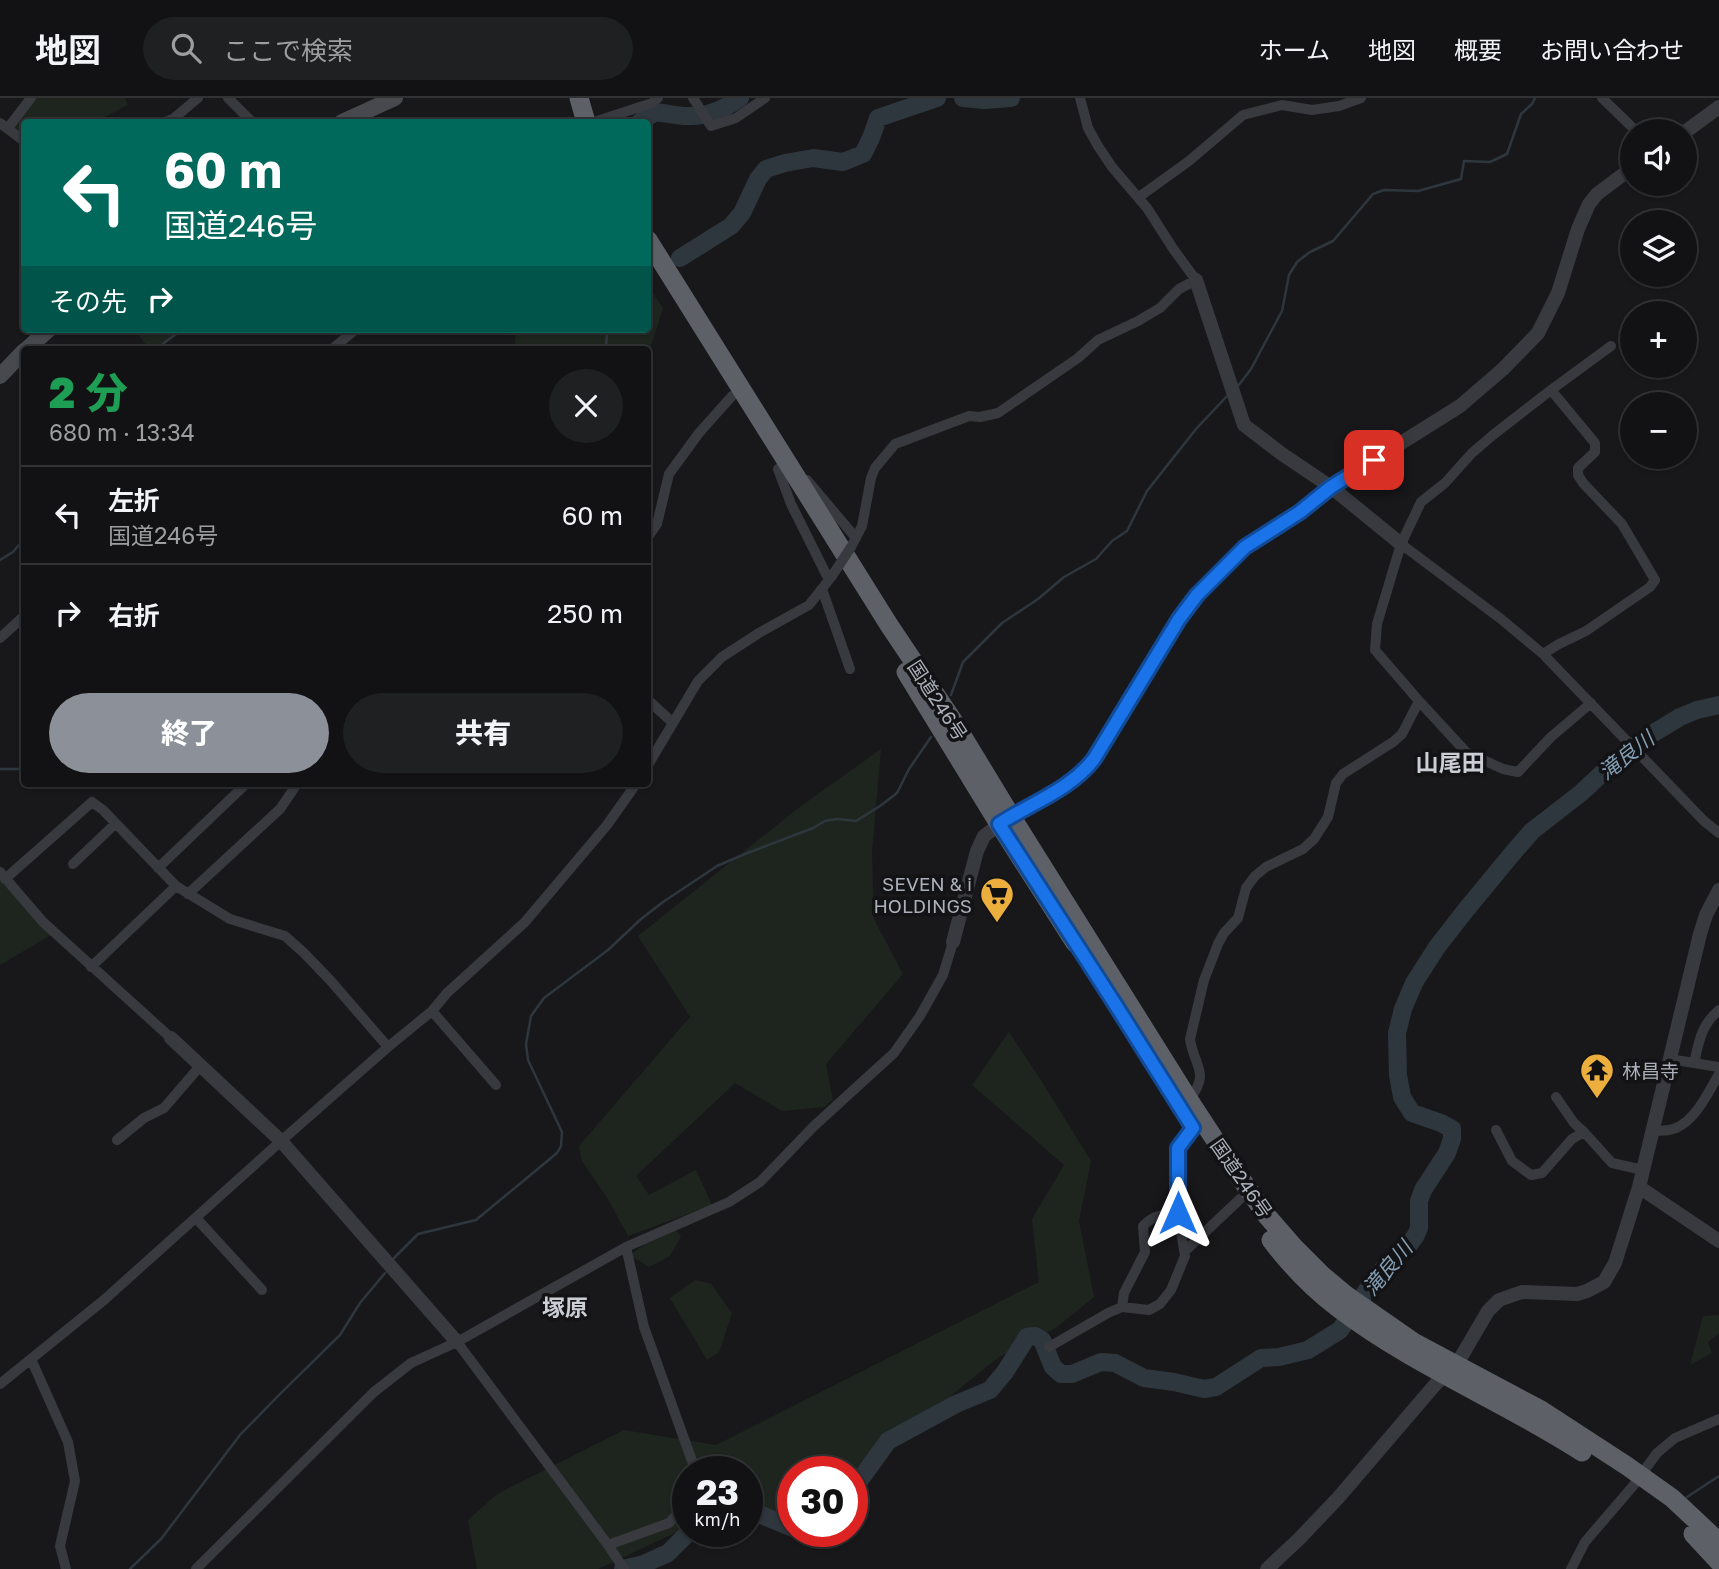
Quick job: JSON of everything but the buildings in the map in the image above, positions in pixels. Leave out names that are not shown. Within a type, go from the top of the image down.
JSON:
[{"type":"highway","points":[[565,98],[582,119]]},
{"type":"highway","points":[[579,98],[583,119]]},
{"type":"highway","name":"国道246号","points":[[651,245],[766,427],[785,471]]},
{"type":"highway","name":"国道246号","points":[[651,269],[732,396],[952,719],[1005,820],[1115,1004],[1240,1199],[1284,1256],[1301,1275],[1377,1326],[1570,1444],[1672,1498],[1719,1542]]},
{"type":"highway","name":"国道246号","points":[[1005,820],[1267,1216],[1322,1275],[1342,1301]]},
{"type":"highway","name":"国道246号","points":[[1637,1480],[1698,1538],[1719,1562]]},
{"type":"main road","points":[[349,119],[395,98]]},
{"type":"main road","points":[[30,346],[45,333]]},
{"type":"main road","points":[[0,376],[21,355]]},
{"type":"street","points":[[21,139],[4,125],[31,98]]},
{"type":"street","points":[[173,119],[198,98]]},
{"type":"street","points":[[228,98],[248,119]]},
{"type":"street","points":[[595,119],[652,103],[658,98]]},
{"type":"street","points":[[694,98],[711,126],[736,118],[765,98]]},
{"type":"street","points":[[1080,98],[1088,128],[1098,146],[1112,167],[1139,197],[1196,280],[1244,425],[1331,487],[1543,654],[1704,821],[1719,833]]},
{"type":"street","points":[[1139,197],[1189,161],[1242,115],[1282,105],[1312,110],[1339,106],[1360,98]]},
{"type":"street","points":[[1602,98],[1624,119]]},
{"type":"street","points":[[1697,123],[1719,107]]},
{"type":"street","points":[[196,1569],[374,1392],[411,1363],[457,1342],[626,1247],[729,1202],[760,1182],[814,1126],[894,1053],[920,1016],[943,975],[977,851],[984,836],[1005,820],[1073,781],[1085,770],[1179,619],[1197,595],[1245,547],[1300,512],[1331,487],[1460,405],[1520,352],[1538,333],[1558,293],[1578,229],[1589,204],[1597,194],[1620,177]]},
{"type":"street","points":[[651,760],[698,681],[722,657],[809,606],[828,582],[862,526],[875,468],[895,444],[969,416],[980,417],[998,413],[1069,364],[1098,340],[1160,308],[1179,289],[1196,280]]},
{"type":"street","points":[[336,346],[351,333]]},
{"type":"street","points":[[1591,703],[1551,737],[1518,772],[1503,769],[1466,751],[1375,650],[1377,624],[1401,544],[1421,502],[1445,483],[1472,453],[1493,435],[1611,346]]},
{"type":"street","points":[[1543,654],[1586,631],[1650,587],[1655,580],[1622,524],[1578,475],[1578,468],[1595,452],[1595,443],[1551,390]]},
{"type":"street","points":[[651,533],[657,524],[669,474],[699,433],[732,396]]},
{"type":"street","points":[[849,669],[828,582],[791,504],[785,471],[805,478],[853,543]]},
{"type":"street","points":[[0,638],[21,619]]},
{"type":"street","points":[[1189,1100],[1200,1077],[1199,1065],[1191,1049],[1190,1040],[1204,980],[1224,933],[1238,918],[1246,888],[1266,867],[1303,849],[1314,839],[1328,817],[1336,783],[1343,774],[1393,743],[1402,734],[1419,701]]},
{"type":"street","points":[[651,703],[672,722]]},
{"type":"street","points":[[158,868],[243,787]]},
{"type":"street","points":[[188,894],[280,809],[295,787]]},
{"type":"street","points":[[0,1384],[104,1300],[281,1141],[432,1011],[447,993],[525,922],[607,825],[634,787]]},
{"type":"street","points":[[388,1047],[330,980],[285,936],[230,919],[176,886],[103,810],[92,802],[2,876],[43,922],[281,1141],[457,1342],[622,1566]]},
{"type":"street","points":[[73,864],[116,824]]},
{"type":"street","points":[[91,967],[176,886]]},
{"type":"street","points":[[1267,1569],[1338,1498],[1464,1351],[1488,1311],[1499,1300],[1522,1292],[1577,1294],[1604,1282],[1615,1263],[1639,1187],[1703,925],[1719,890]]},
{"type":"street","points":[[1695,1063],[1700,1034],[1719,1010]]},
{"type":"street","points":[[432,1011],[496,1085]]},
{"type":"street","points":[[1669,1059],[1719,1067]]},
{"type":"street","points":[[117,1140],[144,1118],[164,1108],[201,1065]]},
{"type":"street","points":[[1653,1131],[1675,1129],[1685,1122],[1701,1105],[1719,1074]]},
{"type":"street","points":[[1556,1097],[1574,1123],[1612,1163],[1643,1170]]},
{"type":"street","points":[[1049,1347],[1122,1307],[1149,1310],[1160,1304],[1171,1290],[1185,1256],[1178,1213],[1178,1148],[1193,1128]]},
{"type":"street","points":[[1496,1130],[1512,1161],[1531,1174],[1542,1173],[1572,1139],[1584,1132]]},
{"type":"street","points":[[1639,1187],[1719,1241]]},
{"type":"street","points":[[1185,1251],[1240,1199]]},
{"type":"street","points":[[1122,1307],[1124,1293],[1146,1252],[1143,1226],[1151,1218],[1178,1213]]},
{"type":"street","points":[[196,1218],[262,1290]]},
{"type":"street","points":[[626,1247],[644,1327],[690,1456]]},
{"type":"street","points":[[31,1359],[68,1442],[75,1481],[60,1546],[66,1569]]},
{"type":"street","points":[[1571,1569],[1585,1542],[1657,1453],[1675,1438],[1719,1419]]},
{"type":"street","points":[[608,1545],[672,1520]]},
{"type":"shaded area","points":[[31,98],[125,98],[128,105],[101,119],[21,119],[21,133],[12,126]]},
{"type":"shaded area","points":[[651,290],[663,308],[651,346],[491,346],[515,344],[516,333],[651,333]]},
{"type":"shaded area","points":[[137,333],[173,333],[160,346],[147,346]]},
{"type":"shaded area","points":[[881,749],[872,853],[874,919],[903,974],[826,1064],[833,1100],[824,1107],[782,1111],[735,1083],[636,1176],[649,1195],[696,1170],[712,1205],[628,1236],[608,1199],[582,1161],[579,1146],[690,1017],[638,936],[797,809]]},
{"type":"shaded area","points":[[0,880],[51,935],[0,965]]},
{"type":"shaded area","points":[[1009,1032],[1091,1161],[1079,1221],[1094,1297],[1057,1327],[999,1357],[949,1397],[886,1435],[868,1458],[868,1456],[777,1456],[777,1512],[763,1507],[763,1456],[672,1456],[672,1534],[598,1569],[477,1569],[468,1520],[505,1490],[624,1430],[716,1445],[1039,1282],[1032,1219],[1064,1165],[972,1085]]},
{"type":"shaded area","points":[[673,1228],[681,1236],[670,1256],[649,1267],[630,1255],[656,1236]]},
{"type":"shaded area","points":[[695,1280],[711,1284],[732,1313],[719,1352],[707,1360],[670,1298]]},
{"type":"shaded area","points":[[1719,1315],[1719,1333],[1708,1342],[1712,1353],[1690,1365],[1703,1316]]},
{"type":"waterway","points":[[644,119],[655,112],[688,116],[709,113],[740,98]]},
{"type":"waterway","points":[[680,258],[731,226],[742,213],[758,179],[766,169],[813,158],[843,162],[863,154],[878,118],[937,98]]},
{"type":"waterway","points":[[963,98],[1011,98]]},
{"type":"waterway","points":[[1238,386],[1251,369],[1282,311],[1289,275],[1297,262],[1333,241],[1373,194],[1384,190],[1418,191],[1461,179],[1464,161],[1490,162],[1507,154],[1521,114],[1535,98]]},
{"type":"waterway","points":[[161,346],[177,333]]},
{"type":"waterway","points":[[606,346],[607,333]]},
{"type":"waterway","points":[[951,695],[963,662],[1002,623],[1038,599],[1064,577],[1096,559],[1112,541],[1127,531],[1147,491],[1196,429],[1228,395]]},
{"type":"waterway","points":[[0,560],[13,552],[21,543]]},
{"type":"waterway","name":"滝良川","points":[[868,1469],[888,1441],[956,1404],[990,1390],[1027,1337],[1035,1336],[1042,1340],[1053,1367],[1061,1374],[1072,1374],[1101,1362],[1115,1363],[1144,1378],[1204,1389],[1216,1387],[1261,1358],[1308,1350],[1340,1330],[1378,1274],[1416,1235],[1419,1228],[1419,1201],[1423,1190],[1447,1153],[1452,1139],[1452,1129],[1412,1113],[1402,1097],[1398,1075],[1397,1033],[1414,983],[1437,947],[1532,831],[1642,740],[1680,717],[1719,705]]},
{"type":"waterway","points":[[394,1258],[418,1234],[476,1220],[557,1153],[561,1146],[562,1132],[528,1060],[526,1044],[531,1016],[544,998],[608,950],[663,902],[717,866],[825,821],[856,821],[880,806],[897,793],[909,769],[931,737]]},
{"type":"waterway","points":[[0,769],[21,769]]},
{"type":"waterway","points":[[130,1569],[161,1539],[240,1435],[340,1335],[360,1303],[385,1273]]},
{"type":"waterway","points":[[1687,1497],[1719,1476]]},
{"type":"waterway","name":"滝良川","points":[[763,1516],[777,1521]]},
{"type":"waterway","name":"滝良川","points":[[623,1569],[644,1564],[668,1553],[674,1547]]},
{"type":"place","name":"SEVEN & i HOLDINGS","points":[[997,924]]},
{"type":"place","name":"林昌寺","points":[[1597,1100]]},
{"type":"district","name":"山尾田","points":[[1450,762]]},
{"type":"district","name":"塚原","points":[[565,1307]]},
{"type":"route","points":[[1178,1213],[1178,1148],[1193,1128],[999,824],[1073,781],[1085,770],[1179,619],[1197,595],[1233,558],[1331,487],[1374,460]]}]
